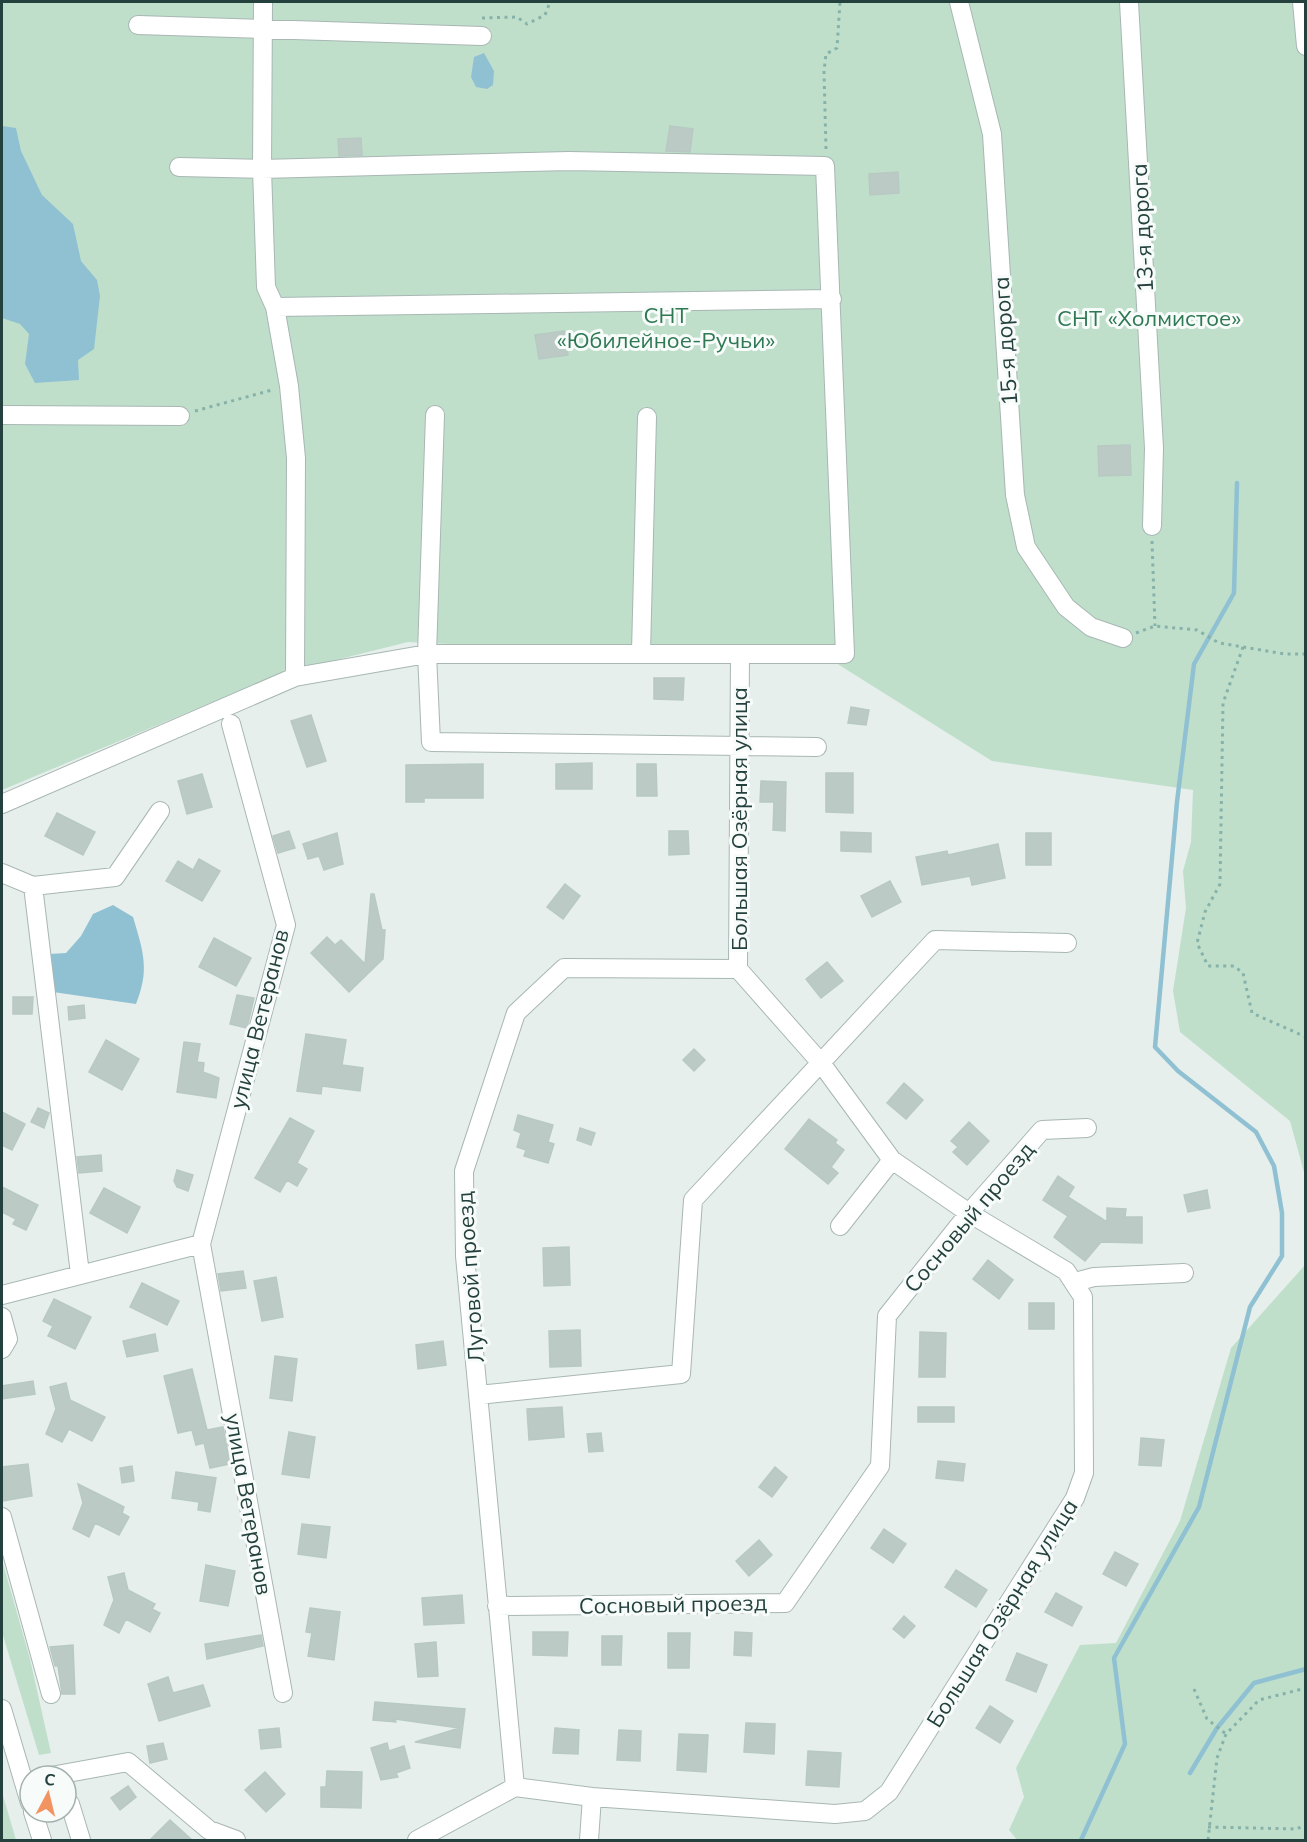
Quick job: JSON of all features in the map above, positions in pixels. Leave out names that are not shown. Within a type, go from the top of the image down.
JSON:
[{"type":"street","points":[[263,2],[265,29],[262,169],[266,287],[275,307],[289,386],[296,458],[295,677]]},
{"type":"street","name":"15-я дорога","points":[[959,2],[992,134],[1015,495],[1026,547],[1066,607],[1091,627],[1123,638]]},
{"type":"street","name":"13-я дорога","points":[[1129,2],[1155,448],[1152,526]]},
{"type":"street","points":[[1302,2],[1305,46]]},
{"type":"street","points":[[138,25],[483,36]]},
{"type":"street","points":[[2,804],[295,677],[427,654],[642,652],[846,654],[825,166],[569,161],[262,169],[178,167]]},
{"type":"street","points":[[275,307],[832,299]]},
{"type":"street","points":[[2,415],[180,416]]},
{"type":"street","points":[[435,415],[427,654],[431,741],[817,747]]},
{"type":"street","points":[[642,652],[647,417]]},
{"type":"street","name":"Большая Озёрная улица","points":[[515,1787],[592,1797],[835,1814],[865,1811],[890,1792],[1075,1498],[1084,1473],[1083,1297],[1075,1282],[1066,1271],[969,1213],[892,1160],[821,1064],[738,969],[740,654]]},
{"type":"street","name":"улица Ветеранов","points":[[231,724],[286,925],[201,1244],[283,1693]]},
{"type":"street","points":[[2,873],[33,886],[115,877],[160,811]]},
{"type":"street","points":[[33,886],[80,1274]]},
{"type":"street","points":[[478,1395],[681,1374],[693,1200],[936,940],[1067,943]]},
{"type":"street","name":"Луговой проезд","points":[[515,1787],[496,1606],[465,1256],[464,1171],[516,1013],[564,968],[738,969]]},
{"type":"street","name":"Сосновый проезд","points":[[496,1606],[785,1603],[880,1466],[887,1316],[969,1213],[1042,1130],[1087,1128]]},
{"type":"street","points":[[840,1226],[892,1160]]},
{"type":"street","points":[[2,1295],[201,1244]]},
{"type":"street","points":[[1075,1282],[1094,1277],[1184,1273]]},
{"type":"street","points":[[2,1317],[8,1339],[2,1349]]},
{"type":"street","points":[[2,1517],[51,1694]]},
{"type":"street","points":[[2,1709],[21,1764]]},
{"type":"street","points":[[78,1771],[128,1762],[208,1830],[236,1840]]},
{"type":"street","points":[[417,1840],[515,1787]]},
{"type":"street","points":[[589,1840],[592,1797]]},
{"type":"street","points":[[37,1824],[42,1840]]},
{"type":"street","points":[[76,1824],[81,1840]]},
{"type":"path","points":[[472,19],[517,17],[527,24],[545,15],[550,2]]},
{"type":"path","points":[[826,132],[824,71],[826,54],[837,48],[840,2]]},
{"type":"path","points":[[180,416],[289,386]]},
{"type":"path","points":[[1152,526],[1155,626]]},
{"type":"path","points":[[1123,638],[1155,626],[1197,630],[1218,643],[1284,654],[1305,654]]},
{"type":"path","points":[[1243,647],[1222,703],[1220,884],[1205,912],[1197,943],[1208,966],[1234,966],[1242,973],[1252,1013],[1305,1037]]},
{"type":"path","points":[[1209,1840],[1208,1827],[1217,1758],[1226,1734],[1259,1700],[1305,1688]]},
{"type":"path","points":[[1194,1689],[1207,1719],[1226,1734]]},
{"type":"path","points":[[1208,1827],[1297,1829],[1305,1824]]},
{"type":"green space","name":"СНТ «Юбилейное-Ручьи»","points":[[2,2],[1305,2],[1305,1176],[1290,1121],[1180,1032],[1173,991],[1186,908],[1183,871],[1191,842],[1193,790],[992,761],[836,663],[408,642],[280,674],[2,790]]},
{"type":"green space","points":[[1305,1265],[1305,1840],[1017,1840],[1009,1830],[1024,1797],[1016,1768],[1080,1645],[1116,1643],[1180,1521],[1231,1348]]},
{"type":"green space","points":[[2,1560],[30,1659],[51,1753],[39,1755],[2,1632]]},
{"type":"green space","points":[[2,1792],[16,1840],[2,1840]]},
{"type":"water","points":[[484,53],[494,71],[493,85],[487,89],[476,87],[471,77],[474,57]]},
{"type":"water","points":[[2,126],[16,128],[21,151],[42,195],[73,224],[81,261],[97,280],[100,296],[94,349],[78,360],[79,380],[35,383],[25,364],[29,334],[20,324],[2,318]]},
{"type":"water","points":[[113,905],[133,917],[142,950],[143,980],[136,1004],[53,992],[49,954],[66,953],[81,936],[93,914]]},
{"type":"building","points":[[670,126],[693,129],[690,152],[666,151]]},
{"type":"building","points":[[361,138],[362,155],[339,156],[338,139]]},
{"type":"building","points":[[898,172],[899,193],[870,195],[869,174]]},
{"type":"building","points":[[564,331],[568,355],[539,359],[535,335]]},
{"type":"building","points":[[1130,445],[1131,475],[1099,476],[1098,446]]},
{"type":"building","points":[[654,678],[684,678],[683,700],[654,699]]},
{"type":"building","points":[[851,707],[869,710],[866,725],[848,723]]},
{"type":"building","points":[[311,715],[326,761],[307,767],[291,721]]},
{"type":"building","points":[[592,763],[592,789],[556,789],[556,764]]},
{"type":"building","points":[[483,764],[483,798],[424,798],[424,802],[406,802],[406,765]]},
{"type":"building","points":[[637,764],[656,764],[657,796],[637,796]]},
{"type":"building","points":[[826,773],[853,773],[853,813],[826,812]]},
{"type":"building","points":[[202,774],[212,807],[187,814],[178,781]]},
{"type":"building","points":[[761,781],[786,782],[785,831],[773,830],[774,802],[760,802]]},
{"type":"building","points":[[57,813],[95,832],[83,855],[45,836]]},
{"type":"building","points":[[289,831],[295,848],[278,853],[273,836]]},
{"type":"building","points":[[669,831],[688,831],[689,854],[669,855]]},
{"type":"building","points":[[841,832],[871,833],[871,852],[841,851]]},
{"type":"building","points":[[337,833],[343,864],[324,870],[319,856],[308,859],[303,844]]},
{"type":"building","points":[[1026,833],[1051,833],[1051,865],[1026,865]]},
{"type":"building","points":[[998,844],[1005,878],[972,885],[970,876],[922,885],[916,857],[947,851],[948,855]]},
{"type":"building","points":[[199,859],[220,871],[202,901],[166,881],[178,861],[193,870]]},
{"type":"building","points":[[890,881],[901,902],[872,917],[861,896]]},
{"type":"building","points":[[565,884],[580,896],[563,919],[547,907]]},
{"type":"building","points":[[371,894],[374,894],[382,930],[385,930],[383,959],[349,992],[311,953],[327,937],[335,945],[341,940],[365,964]]},
{"type":"building","points":[[214,938],[251,958],[236,986],[199,967]]},
{"type":"building","points":[[827,962],[843,981],[821,998],[806,979]]},
{"type":"building","points":[[237,995],[254,998],[247,1028],[230,1024]]},
{"type":"building","points":[[13,997],[33,997],[32,1014],[13,1014]]},
{"type":"building","points":[[84,1005],[85,1018],[69,1020],[68,1007]]},
{"type":"building","points":[[306,1034],[346,1040],[342,1065],[363,1068],[360,1091],[322,1086],[321,1094],[297,1091]]},
{"type":"building","points":[[106,1040],[139,1059],[122,1090],[89,1072]]},
{"type":"building","points":[[184,1042],[200,1044],[197,1062],[204,1063],[203,1072],[219,1078],[216,1098],[177,1092]]},
{"type":"building","points":[[694,1049],[705,1060],[694,1071],[683,1060]]},
{"type":"building","points":[[904,1083],[923,1100],[906,1119],[887,1103]]},
{"type":"building","points":[[38,1108],[49,1113],[44,1128],[31,1122]]},
{"type":"building","points":[[2,1112],[25,1124],[12,1150],[2,1145]]},
{"type":"building","points":[[518,1115],[553,1125],[548,1142],[554,1144],[548,1163],[524,1156],[526,1150],[517,1147],[521,1133],[514,1130]]},
{"type":"building","points":[[290,1118],[314,1131],[297,1163],[307,1169],[297,1186],[287,1180],[280,1192],[255,1178]]},
{"type":"building","points":[[809,1119],[837,1140],[835,1143],[844,1150],[831,1167],[838,1173],[828,1184],[785,1149]]},
{"type":"building","points":[[969,1122],[989,1141],[967,1165],[953,1152],[958,1147],[951,1141]]},
{"type":"building","points":[[580,1128],[595,1133],[591,1145],[577,1140]]},
{"type":"building","points":[[101,1155],[102,1171],[79,1173],[77,1157]]},
{"type":"building","points":[[177,1170],[193,1175],[188,1191],[177,1187],[174,1181]]},
{"type":"building","points":[[1058,1176],[1074,1187],[1068,1197],[1107,1222],[1107,1208],[1126,1209],[1125,1217],[1142,1217],[1142,1243],[1101,1242],[1085,1261],[1054,1237],[1068,1216],[1043,1200]]},
{"type":"building","points":[[2,1187],[38,1205],[26,1230],[13,1224],[16,1219],[2,1212]]},
{"type":"building","points":[[104,1188],[140,1207],[127,1233],[90,1213]]},
{"type":"building","points":[[1207,1190],[1210,1208],[1188,1212],[1184,1195]]},
{"type":"building","points":[[569,1247],[570,1285],[544,1286],[543,1248]]},
{"type":"building","points":[[988,1260],[1013,1280],[999,1299],[973,1279]]},
{"type":"building","points":[[243,1271],[246,1288],[221,1291],[218,1274]]},
{"type":"building","points":[[276,1277],[283,1317],[262,1321],[254,1281]]},
{"type":"building","points":[[142,1283],[179,1301],[167,1325],[130,1307]]},
{"type":"building","points":[[54,1299],[91,1317],[75,1349],[48,1336],[53,1326],[43,1321]]},
{"type":"building","points":[[1029,1303],[1054,1303],[1054,1329],[1029,1329]]},
{"type":"building","points":[[580,1330],[581,1366],[550,1367],[549,1331]]},
{"type":"building","points":[[920,1332],[946,1333],[945,1377],[919,1377]]},
{"type":"building","points":[[155,1334],[158,1351],[127,1357],[123,1341]]},
{"type":"building","points":[[443,1341],[446,1365],[418,1369],[416,1345]]},
{"type":"building","points":[[275,1356],[297,1359],[292,1401],[270,1398]]},
{"type":"building","points":[[192,1369],[207,1430],[223,1427],[230,1464],[210,1468],[204,1443],[196,1445],[192,1430],[178,1433],[164,1376]]},
{"type":"building","points":[[33,1381],[35,1394],[2,1399],[2,1386]]},
{"type":"building","points":[[66,1383],[70,1400],[105,1417],[92,1441],[69,1429],[62,1442],[46,1434],[56,1409],[50,1387]]},
{"type":"building","points":[[562,1407],[564,1437],[529,1440],[527,1409]]},
{"type":"building","points":[[918,1407],[954,1407],[954,1422],[918,1422]]},
{"type":"building","points":[[289,1432],[315,1437],[309,1478],[282,1474]]},
{"type":"building","points":[[601,1433],[603,1451],[589,1452],[587,1434]]},
{"type":"building","points":[[1141,1438],[1164,1440],[1161,1466],[1139,1465]]},
{"type":"building","points":[[938,1461],[965,1464],[963,1481],[936,1478]]},
{"type":"building","points":[[28,1464],[32,1496],[2,1501],[2,1467]]},
{"type":"building","points":[[132,1466],[134,1481],[122,1483],[120,1468]]},
{"type":"building","points":[[775,1467],[787,1477],[772,1497],[759,1487]]},
{"type":"building","points":[[176,1472],[216,1478],[210,1512],[198,1510],[199,1502],[172,1498]]},
{"type":"building","points":[[78,1484],[124,1507],[122,1513],[129,1517],[119,1535],[95,1523],[89,1537],[73,1529],[83,1503]]},
{"type":"building","points":[[302,1524],[330,1527],[326,1558],[298,1554]]},
{"type":"building","points":[[884,1529],[906,1544],[893,1563],[871,1548]]},
{"type":"building","points":[[759,1540],[772,1555],[749,1576],[736,1561]]},
{"type":"building","points":[[1115,1552],[1138,1564],[1126,1586],[1103,1574]]},
{"type":"building","points":[[206,1565],[235,1571],[228,1606],[200,1601]]},
{"type":"building","points":[[956,1570],[987,1590],[976,1607],[945,1587]]},
{"type":"building","points":[[124,1573],[128,1590],[155,1604],[152,1609],[160,1613],[150,1632],[126,1619],[119,1633],[104,1625],[114,1600],[108,1577]]},
{"type":"building","points":[[1056,1593],[1082,1607],[1072,1626],[1045,1612]]},
{"type":"building","points":[[462,1595],[464,1623],[424,1625],[422,1598]]},
{"type":"building","points":[[310,1608],[340,1612],[334,1660],[308,1656],[312,1633],[306,1632]]},
{"type":"building","points":[[904,1616],[915,1626],[904,1638],[893,1629]]},
{"type":"building","points":[[533,1632],[568,1632],[567,1656],[533,1655]]},
{"type":"building","points":[[735,1632],[752,1633],[751,1656],[734,1655]]},
{"type":"building","points":[[668,1633],[690,1633],[689,1668],[668,1668]]},
{"type":"building","points":[[261,1635],[263,1646],[207,1659],[205,1644]]},
{"type":"building","points":[[602,1636],[622,1636],[621,1665],[602,1665]]},
{"type":"building","points":[[436,1642],[438,1676],[418,1677],[415,1644]]},
{"type":"building","points":[[73,1645],[75,1694],[62,1694],[58,1666],[55,1666],[50,1647]]},
{"type":"building","points":[[1017,1653],[1047,1665],[1036,1692],[1006,1680]]},
{"type":"building","points":[[168,1677],[173,1693],[203,1685],[210,1706],[159,1721],[148,1684]]},
{"type":"building","points":[[375,1702],[465,1709],[460,1748],[415,1742],[459,1728],[395,1719],[396,1722],[373,1720]]},
{"type":"building","points":[[990,1706],[1013,1721],[1000,1743],[976,1728]]},
{"type":"building","points":[[746,1723],[775,1724],[774,1754],[744,1752]]},
{"type":"building","points":[[279,1728],[281,1747],[261,1749],[259,1730]]},
{"type":"building","points":[[555,1728],[579,1730],[578,1754],[553,1753]]},
{"type":"building","points":[[619,1730],[641,1731],[640,1761],[617,1760]]},
{"type":"building","points":[[679,1734],[708,1735],[706,1772],[677,1770]]},
{"type":"building","points":[[163,1743],[167,1759],[150,1763],[147,1746]]},
{"type":"building","points":[[387,1743],[389,1751],[404,1746],[410,1768],[396,1773],[398,1777],[381,1780],[371,1748]]},
{"type":"building","points":[[808,1751],[841,1753],[839,1787],[806,1785]]},
{"type":"building","points":[[327,1771],[362,1772],[361,1808],[321,1807],[321,1787],[326,1787]]},
{"type":"building","points":[[265,1772],[285,1794],[266,1812],[245,1790]]},
{"type":"building","points":[[128,1786],[136,1797],[120,1810],[111,1798]]},
{"type":"building","points":[[170,1820],[192,1840],[150,1840]]},
{"type":"waterway","points":[[1081,1840],[1125,1744],[1114,1658],[1199,1507],[1250,1307],[1282,1256],[1282,1213],[1274,1166],[1256,1132],[1178,1071],[1155,1047],[1177,802],[1194,664],[1234,593],[1237,483]]},
{"type":"waterway","points":[[1190,1773],[1217,1728],[1254,1683],[1306,1669]]},
{"type":"park label","name":"СНТ «Холмистое»","points":[[1149,318]]}]
